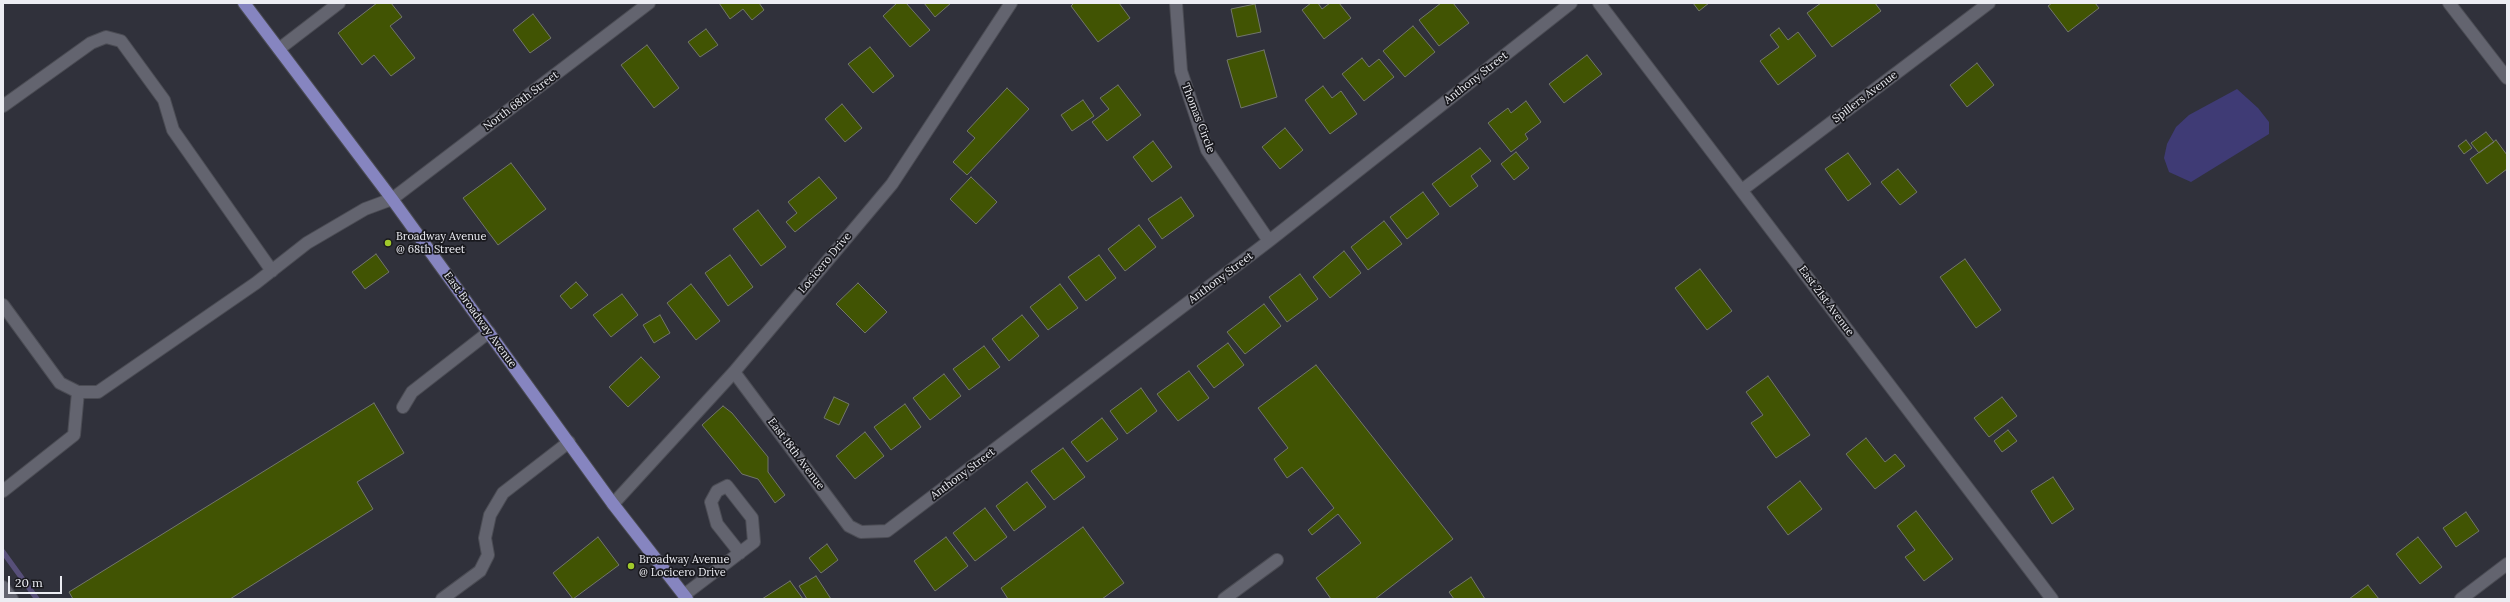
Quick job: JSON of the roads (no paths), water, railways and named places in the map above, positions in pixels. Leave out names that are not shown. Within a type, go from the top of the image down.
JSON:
[{"type":"main road","name":"East Broadway Avenue","points":[[244,3],[392,199],[613,504],[685,597]]},
{"type":"street","points":[[279,50],[339,3]]},
{"type":"street","name":"North 68th Street","points":[[78,392],[98,392],[332,228],[365,209],[392,199],[650,3]]},
{"type":"street","name":"Locicero Drive","points":[[613,504],[734,372],[892,184],[1012,3]]},
{"type":"street","name":"Thomas Circle","points":[[1176,3],[1181,71],[1207,150],[1269,241]]},
{"type":"street","name":"Anthony Street","points":[[861,532],[887,531],[1269,241],[1571,3]]},
{"type":"street","name":"East 21st Avenue","points":[[1599,3],[2052,599]]},
{"type":"street","name":"Spillers Avenue","points":[[1742,190],[1989,3]]},
{"type":"street","points":[[2449,3],[2507,78]]},
{"type":"street","points":[[3,106],[91,43],[106,37],[121,42],[164,100],[173,130],[272,270]]},
{"type":"street","points":[[3,305],[60,383],[78,392],[74,435],[3,491]]},
{"type":"street","points":[[403,407],[412,392],[488,332]]},
{"type":"street","name":"East 18th Avenue","points":[[734,372],[849,526],[861,532]]},
{"type":"street","points":[[442,599],[480,571],[488,555],[486,538],[490,514],[503,493],[569,442]]},
{"type":"street","points":[[685,597],[754,542],[752,518],[727,486],[717,491],[711,502],[717,524],[740,553]]},
{"type":"street","points":[[1224,599],[1277,560]]},
{"type":"street","points":[[2461,599],[2507,564]]},
{"type":"street","points":[[3,587],[12,599]]},
{"type":"waterway","points":[[3,552],[37,599]]},
{"type":"place","name":"Broadway Avenue @ 68th Street","points":[[388,243]]},
{"type":"place","name":"Broadway Avenue @ Locicero Drive","points":[[631,566]]}]
